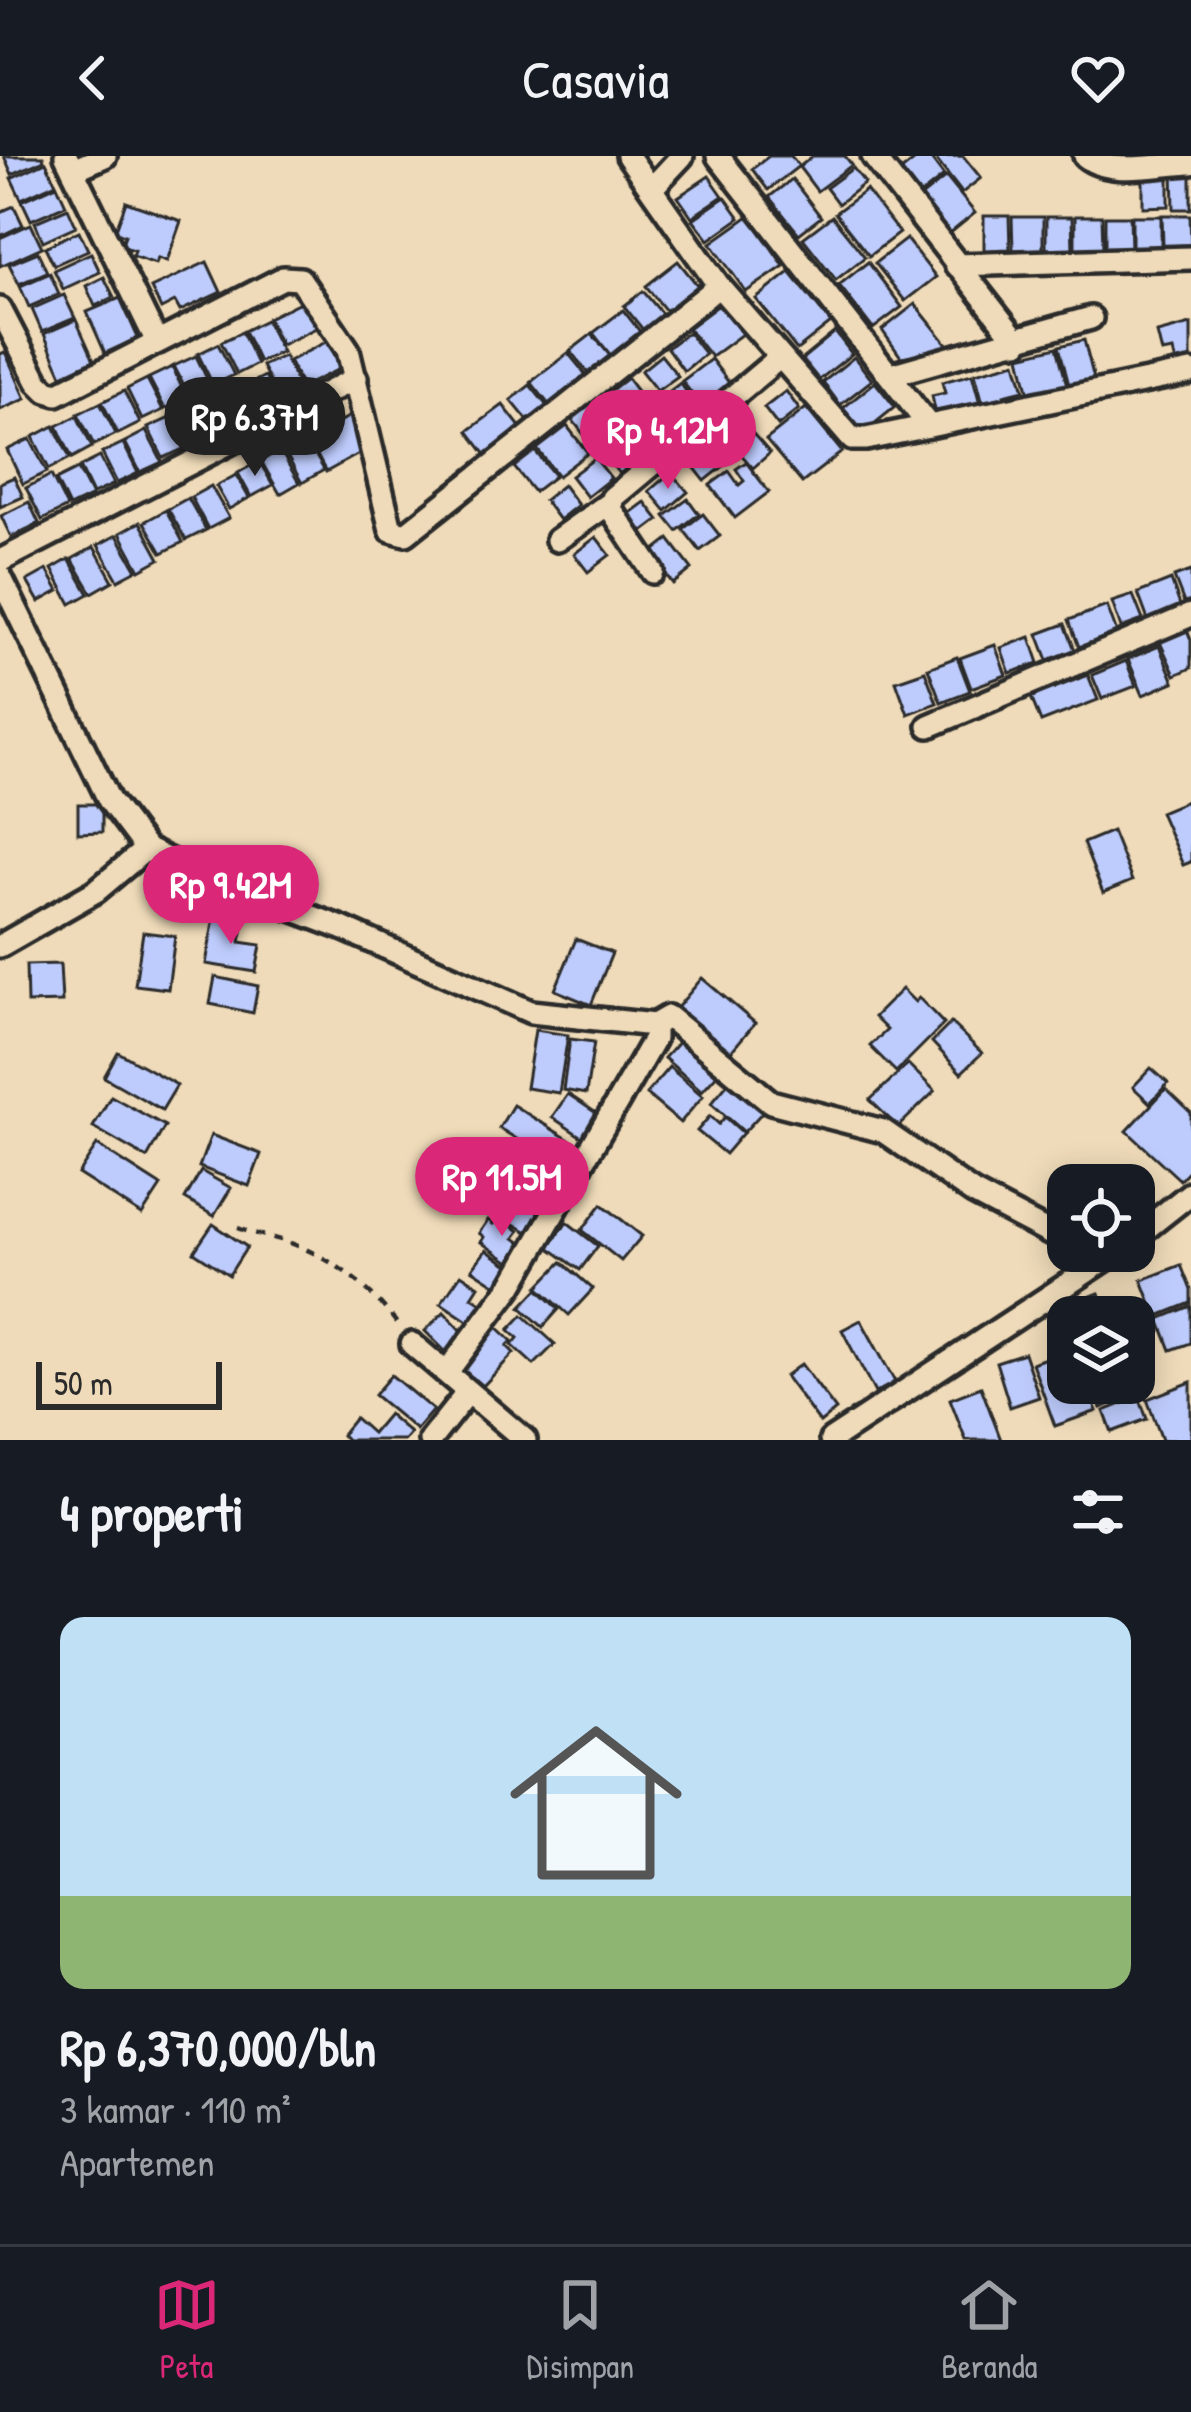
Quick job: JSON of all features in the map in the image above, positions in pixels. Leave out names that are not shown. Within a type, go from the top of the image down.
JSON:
[{"type":"street","points":[[105,156],[70,163],[156,340]]},
{"type":"street","points":[[628,156],[719,286],[852,439],[1191,372]]},
{"type":"street","points":[[653,187],[682,156]]},
{"type":"street","points":[[718,156],[929,426]]},
{"type":"street","points":[[872,156],[1018,342]]},
{"type":"street","points":[[1085,156],[1096,165],[1110,166],[1191,163]]},
{"type":"street","points":[[956,265],[1191,257]]},
{"type":"street","points":[[0,309],[38,382],[56,394],[283,278],[306,283],[348,350],[391,530],[406,534],[719,286]]},
{"type":"street","points":[[890,376],[1091,318]]},
{"type":"street","points":[[557,540],[608,504],[779,358]]},
{"type":"street","points":[[0,561],[356,378]]},
{"type":"street","points":[[608,504],[653,572]]},
{"type":"street","points":[[0,576],[109,800],[146,849],[342,928],[531,1012],[654,1025]]},
{"type":"street","points":[[929,725],[1191,615]]},
{"type":"street","points":[[0,946],[96,891],[146,849]]},
{"type":"street","points":[[447,1372],[512,1285],[654,1039],[659,1019],[671,1018],[771,1102],[883,1130],[973,1193],[1047,1232]]},
{"type":"street","points":[[1155,1221],[1191,1193]]},
{"type":"street","points":[[831,1440],[1087,1272]]},
{"type":"street","points":[[412,1344],[525,1440]]},
{"type":"street","points":[[430,1440],[468,1392]]},
{"type":"path","points":[[238,1228],[298,1246],[340,1270],[385,1307],[412,1344]]},
{"type":"building","points":[[4,156],[43,156],[44,160],[12,174]]},
{"type":"building","points":[[769,156],[791,156],[799,166],[768,190],[752,169]]},
{"type":"building","points":[[813,156],[845,156],[852,165],[817,191],[799,167]]},
{"type":"building","points":[[920,156],[929,156],[944,176],[910,203],[891,179]]},
{"type":"building","points":[[963,156],[981,178],[962,193],[934,157]]},
{"type":"building","points":[[46,162],[56,183],[21,199],[11,178]]},
{"type":"building","points":[[853,168],[865,183],[838,204],[826,188]]},
{"type":"building","points":[[1173,170],[1191,170],[1191,209],[1174,209]]},
{"type":"building","points":[[1143,172],[1169,172],[1169,206],[1143,207]]},
{"type":"building","points":[[709,176],[723,196],[692,217],[678,197]]},
{"type":"building","points":[[946,177],[975,213],[948,235],[916,201]]},
{"type":"building","points":[[792,179],[821,217],[799,234],[769,197]]},
{"type":"building","points":[[57,185],[66,205],[31,220],[22,201]]},
{"type":"building","points":[[866,190],[899,233],[869,256],[835,213]]},
{"type":"building","points":[[725,197],[740,218],[709,240],[693,219]]},
{"type":"building","points":[[126,202],[181,221],[167,261],[158,258],[156,264],[132,256],[134,250],[121,246],[125,235],[115,232]]},
{"type":"building","points":[[14,206],[23,225],[0,236],[0,212]]},
{"type":"building","points":[[68,208],[76,226],[43,241],[35,222]]},
{"type":"building","points":[[1162,215],[1190,215],[1191,245],[1163,246]]},
{"type":"building","points":[[749,216],[784,266],[746,292],[711,243]]},
{"type":"building","points":[[832,216],[865,257],[836,280],[803,238]]},
{"type":"building","points":[[984,216],[1009,216],[1010,249],[984,250]]},
{"type":"building","points":[[1075,216],[1102,216],[1103,250],[1075,250]]},
{"type":"building","points":[[1105,216],[1130,216],[1131,249],[1105,249]]},
{"type":"building","points":[[1132,216],[1161,216],[1161,248],[1132,249]]},
{"type":"building","points":[[1012,217],[1043,217],[1043,249],[1013,250]]},
{"type":"building","points":[[1046,217],[1072,217],[1073,250],[1046,250]]},
{"type":"building","points":[[31,224],[42,247],[0,266],[0,238]]},
{"type":"building","points":[[79,231],[88,250],[54,265],[45,247]]},
{"type":"building","points":[[906,239],[936,277],[905,301],[875,263]]},
{"type":"building","points":[[38,252],[47,272],[19,284],[9,264]]},
{"type":"building","points":[[91,253],[100,272],[63,289],[54,270]]},
{"type":"building","points":[[678,261],[698,286],[666,311],[646,286]]},
{"type":"building","points":[[207,262],[221,292],[180,311],[175,302],[161,309],[151,288]]},
{"type":"building","points":[[868,262],[902,307],[873,329],[839,285]]},
{"type":"building","points":[[790,272],[831,323],[797,350],[756,299]]},
{"type":"building","points":[[50,273],[59,294],[29,307],[20,286]]},
{"type":"building","points":[[104,277],[114,297],[95,306],[86,286]]},
{"type":"building","points":[[643,291],[664,316],[644,331],[624,306]]},
{"type":"building","points":[[64,295],[75,318],[42,332],[32,309]]},
{"type":"building","points":[[120,298],[138,338],[105,353],[87,312]]},
{"type":"building","points":[[308,298],[322,325],[281,345],[268,318]]},
{"type":"building","points":[[720,304],[742,334],[711,357],[688,328]]},
{"type":"building","points":[[915,304],[951,349],[901,357],[882,330]]},
{"type":"building","points":[[623,310],[642,334],[612,357],[593,333]]},
{"type":"building","points":[[76,320],[94,360],[62,375],[44,334]]},
{"type":"building","points":[[266,320],[282,352],[259,362],[244,331]]},
{"type":"building","points":[[1191,324],[1191,359],[1176,363],[1173,351],[1162,353],[1157,333]]},
{"type":"building","points":[[242,332],[257,364],[237,374],[221,342]]},
{"type":"building","points":[[688,332],[705,354],[684,371],[667,348]]},
{"type":"building","points":[[835,332],[852,354],[819,380],[802,359]]},
{"type":"building","points":[[592,334],[612,358],[590,375],[570,351]]},
{"type":"building","points":[[1084,340],[1095,383],[1070,389],[1059,346]]},
{"type":"building","points":[[328,341],[341,368],[302,387],[289,361]]},
{"type":"building","points":[[218,344],[234,375],[213,385],[198,354]]},
{"type":"building","points":[[1057,347],[1068,389],[1030,399],[1020,356]]},
{"type":"building","points":[[5,352],[26,399],[0,410],[0,354]]},
{"type":"building","points":[[568,353],[587,376],[550,406],[531,382]]},
{"type":"building","points":[[661,355],[678,376],[657,391],[641,371]]},
{"type":"building","points":[[196,356],[211,387],[190,397],[174,366]]},
{"type":"building","points":[[284,356],[299,387],[278,397],[262,366]]},
{"type":"building","points":[[854,357],[872,380],[840,405],[823,382]]},
{"type":"building","points":[[711,359],[730,384],[701,406],[682,381]]},
{"type":"building","points":[[1016,362],[1024,390],[1004,395],[1005,402],[984,407],[975,373]]},
{"type":"building","points":[[172,367],[187,398],[165,409],[149,378]]},
{"type":"building","points":[[972,374],[981,407],[937,419],[932,396],[945,393],[942,382]]},
{"type":"building","points":[[265,376],[277,400],[256,411],[244,387]]},
{"type":"building","points":[[627,378],[652,411],[623,434],[597,401]]},
{"type":"building","points":[[147,379],[163,410],[142,420],[127,389]]},
{"type":"building","points":[[875,382],[895,407],[863,433],[843,408]]},
{"type":"building","points":[[680,383],[699,408],[672,429],[653,404]]},
{"type":"building","points":[[530,385],[548,407],[529,422],[511,400]]},
{"type":"building","points":[[242,389],[253,412],[234,421],[223,398]]},
{"type":"building","points":[[124,391],[140,423],[118,434],[102,402]]},
{"type":"building","points":[[786,391],[799,409],[778,426],[764,408]]},
{"type":"building","points":[[220,400],[232,426],[211,436],[199,410]]},
{"type":"building","points":[[593,401],[618,432],[595,449],[571,418]]},
{"type":"building","points":[[100,403],[116,434],[94,445],[78,414]]},
{"type":"building","points":[[503,405],[521,428],[486,455],[468,431]]},
{"type":"building","points":[[193,407],[207,435],[186,445],[172,417]]},
{"type":"building","points":[[806,408],[842,452],[802,483],[766,440]]},
{"type":"building","points":[[653,414],[667,432],[639,454],[625,436]]},
{"type":"building","points":[[77,416],[92,447],[72,458],[57,426]]},
{"type":"building","points":[[320,416],[327,429],[350,416],[368,449],[326,472],[301,426]]},
{"type":"building","points":[[170,418],[185,448],[163,458],[148,428]]},
{"type":"building","points":[[54,426],[70,458],[49,469],[33,437]]},
{"type":"building","points":[[567,426],[588,453],[558,476],[537,449]]},
{"type":"building","points":[[748,428],[770,453],[753,468],[731,443]]},
{"type":"building","points":[[712,430],[734,458],[705,481],[683,453]]},
{"type":"building","points":[[146,431],[162,462],[140,472],[125,442]]},
{"type":"building","points":[[620,436],[639,460],[620,475],[601,451]]},
{"type":"building","points":[[305,437],[324,470],[302,483],[283,449]]},
{"type":"building","points":[[30,439],[47,472],[23,484],[7,450]]},
{"type":"building","points":[[123,443],[138,473],[117,483],[102,453]]},
{"type":"building","points":[[280,450],[299,483],[280,494],[261,461]]},
{"type":"building","points":[[535,451],[555,476],[534,492],[514,467]]},
{"type":"building","points":[[100,457],[114,484],[93,494],[80,467]]},
{"type":"building","points":[[595,458],[611,478],[587,497],[571,476]]},
{"type":"building","points":[[259,461],[273,485],[251,497],[238,473]]},
{"type":"building","points":[[746,462],[769,492],[735,518],[710,485],[729,471],[739,485],[744,481],[736,469]]},
{"type":"building","points":[[78,469],[92,496],[69,507],[56,480]]},
{"type":"building","points":[[671,472],[688,492],[666,511],[649,491]]},
{"type":"building","points":[[51,475],[67,507],[42,520],[26,488]]},
{"type":"building","points":[[236,475],[249,498],[229,509],[216,486]]},
{"type":"building","points":[[14,477],[23,497],[0,507],[0,483]]},
{"type":"building","points":[[563,485],[578,505],[559,520],[544,500]]},
{"type":"building","points":[[211,486],[229,518],[208,529],[191,497]]},
{"type":"building","points":[[188,498],[206,530],[186,540],[168,509]]},
{"type":"building","points":[[688,499],[699,514],[677,531],[665,516]]},
{"type":"building","points":[[29,502],[39,523],[11,537],[1,516]]},
{"type":"building","points":[[645,502],[659,520],[635,538],[621,520]]},
{"type":"building","points":[[166,510],[183,542],[162,553],[144,522]]},
{"type":"building","points":[[703,514],[720,536],[700,551],[683,529]]},
{"type":"building","points":[[140,522],[160,559],[140,570],[120,533]]},
{"type":"building","points":[[117,535],[137,570],[118,580],[98,545]]},
{"type":"building","points":[[596,537],[610,555],[588,572],[574,554]]},
{"type":"building","points":[[669,539],[692,569],[673,584],[650,554]]},
{"type":"building","points":[[94,547],[113,581],[92,593],[72,559]]},
{"type":"building","points":[[69,559],[89,594],[71,604],[52,569]]},
{"type":"building","points":[[47,570],[59,591],[39,602],[27,581]]},
{"type":"building","points":[[1191,571],[1191,606],[1186,608],[1174,577]]},
{"type":"building","points":[[1171,580],[1181,608],[1148,620],[1138,593]]},
{"type":"building","points":[[1133,595],[1143,620],[1121,628],[1112,602]]},
{"type":"building","points":[[1107,606],[1117,633],[1079,647],[1069,620]]},
{"type":"building","points":[[1065,624],[1075,650],[1048,660],[1038,634]]},
{"type":"building","points":[[1187,630],[1191,668],[1175,675],[1160,642]]},
{"type":"building","points":[[1030,637],[1039,663],[1010,673],[1001,648]]},
{"type":"building","points":[[995,645],[1006,675],[971,688],[960,658]]},
{"type":"building","points":[[1159,646],[1174,682],[1143,695],[1128,659]]},
{"type":"building","points":[[957,657],[970,691],[941,702],[928,668]]},
{"type":"building","points":[[1126,661],[1136,686],[1102,699],[1092,675]]},
{"type":"building","points":[[925,671],[937,703],[908,714],[896,681]]},
{"type":"building","points":[[1088,675],[1098,700],[1041,722],[1031,697]]},
{"type":"building","points":[[1191,799],[1191,862],[1183,865],[1160,812]]},
{"type":"building","points":[[78,804],[102,804],[102,832],[78,833]]},
{"type":"building","points":[[1112,831],[1132,881],[1103,893],[1083,843]]},
{"type":"building","points":[[214,917],[244,922],[240,942],[261,945],[256,972],[206,964]]},
{"type":"building","points":[[143,932],[175,936],[168,989],[135,985]]},
{"type":"building","points":[[576,939],[612,953],[591,1005],[555,990]]},
{"type":"building","points":[[60,964],[62,1002],[27,1003],[26,965]]},
{"type":"building","points":[[215,977],[258,986],[253,1013],[210,1004]]},
{"type":"building","points":[[702,978],[755,1023],[729,1054],[676,1009]]},
{"type":"building","points":[[902,989],[915,1002],[919,998],[944,1024],[896,1072],[870,1046],[887,1030],[874,1017]]},
{"type":"building","points":[[951,1023],[982,1053],[961,1073],[932,1042]]},
{"type":"building","points":[[535,1030],[568,1035],[559,1093],[526,1088]]},
{"type":"building","points":[[683,1037],[721,1070],[702,1091],[664,1058]]},
{"type":"building","points":[[570,1039],[594,1042],[586,1094],[563,1090]]},
{"type":"building","points":[[118,1052],[177,1085],[162,1110],[104,1077]]},
{"type":"building","points":[[908,1064],[935,1091],[898,1127],[870,1100]]},
{"type":"building","points":[[669,1067],[703,1096],[680,1123],[646,1094]]},
{"type":"building","points":[[1151,1068],[1168,1083],[1150,1103],[1133,1087]]},
{"type":"building","points":[[733,1077],[767,1107],[744,1132],[711,1103]]},
{"type":"building","points":[[1166,1089],[1191,1113],[1191,1168],[1180,1180],[1127,1131]]},
{"type":"building","points":[[568,1094],[602,1117],[586,1140],[552,1117]]},
{"type":"building","points":[[111,1096],[165,1126],[147,1158],[93,1127]]},
{"type":"building","points":[[513,1105],[584,1149],[570,1172],[499,1128]]},
{"type":"building","points":[[710,1116],[719,1124],[725,1117],[743,1133],[725,1154],[697,1131]]},
{"type":"building","points":[[211,1135],[261,1154],[249,1186],[199,1167]]},
{"type":"building","points":[[97,1145],[161,1186],[142,1215],[78,1174]]},
{"type":"building","points":[[201,1171],[231,1188],[214,1216],[185,1199]]},
{"type":"building","points":[[519,1200],[539,1212],[527,1232],[507,1220]]},
{"type":"building","points":[[602,1204],[642,1236],[621,1261],[582,1230]]},
{"type":"building","points":[[499,1216],[519,1231],[514,1238],[525,1246],[512,1264],[481,1242],[484,1237],[479,1233],[488,1220],[493,1224]]},
{"type":"building","points":[[567,1222],[598,1246],[580,1270],[548,1247]]},
{"type":"building","points":[[213,1224],[247,1247],[229,1275],[194,1252]]},
{"type":"building","points":[[486,1250],[511,1267],[498,1286],[472,1269]]},
{"type":"building","points":[[562,1262],[593,1289],[569,1315],[538,1287]]},
{"type":"building","points":[[1181,1265],[1191,1303],[1156,1317],[1155,1296],[1148,1296],[1142,1280]]},
{"type":"building","points":[[461,1274],[479,1286],[472,1297],[485,1305],[472,1324],[441,1303]]},
{"type":"building","points":[[538,1289],[559,1309],[543,1327],[521,1307]]},
{"type":"building","points":[[1191,1306],[1191,1343],[1171,1350],[1159,1319]]},
{"type":"building","points":[[444,1312],[466,1335],[447,1353],[425,1331]]},
{"type":"building","points":[[523,1315],[555,1344],[534,1365],[512,1345],[518,1338],[509,1330]]},
{"type":"building","points":[[861,1320],[895,1382],[875,1393],[842,1330]]},
{"type":"building","points":[[496,1326],[512,1341],[507,1346],[514,1353],[482,1387],[460,1366]]},
{"type":"building","points":[[1024,1353],[1039,1397],[1010,1407],[996,1362]]},
{"type":"building","points":[[1047,1358],[1047,1404],[1094,1404],[1097,1411],[1055,1426],[1032,1363]]},
{"type":"building","points":[[801,1364],[836,1410],[820,1423],[785,1376]]},
{"type":"building","points":[[391,1375],[433,1410],[416,1430],[374,1395]]},
{"type":"building","points":[[1191,1382],[1191,1440],[1162,1440],[1149,1404],[1155,1404],[1155,1396]]},
{"type":"building","points":[[981,1387],[1001,1440],[966,1440],[950,1399]]},
{"type":"building","points":[[1122,1404],[1142,1404],[1147,1419],[1112,1432],[1104,1411]]},
{"type":"building","points":[[388,1414],[410,1433],[404,1440],[347,1440],[341,1435],[355,1418],[372,1433]]}]
